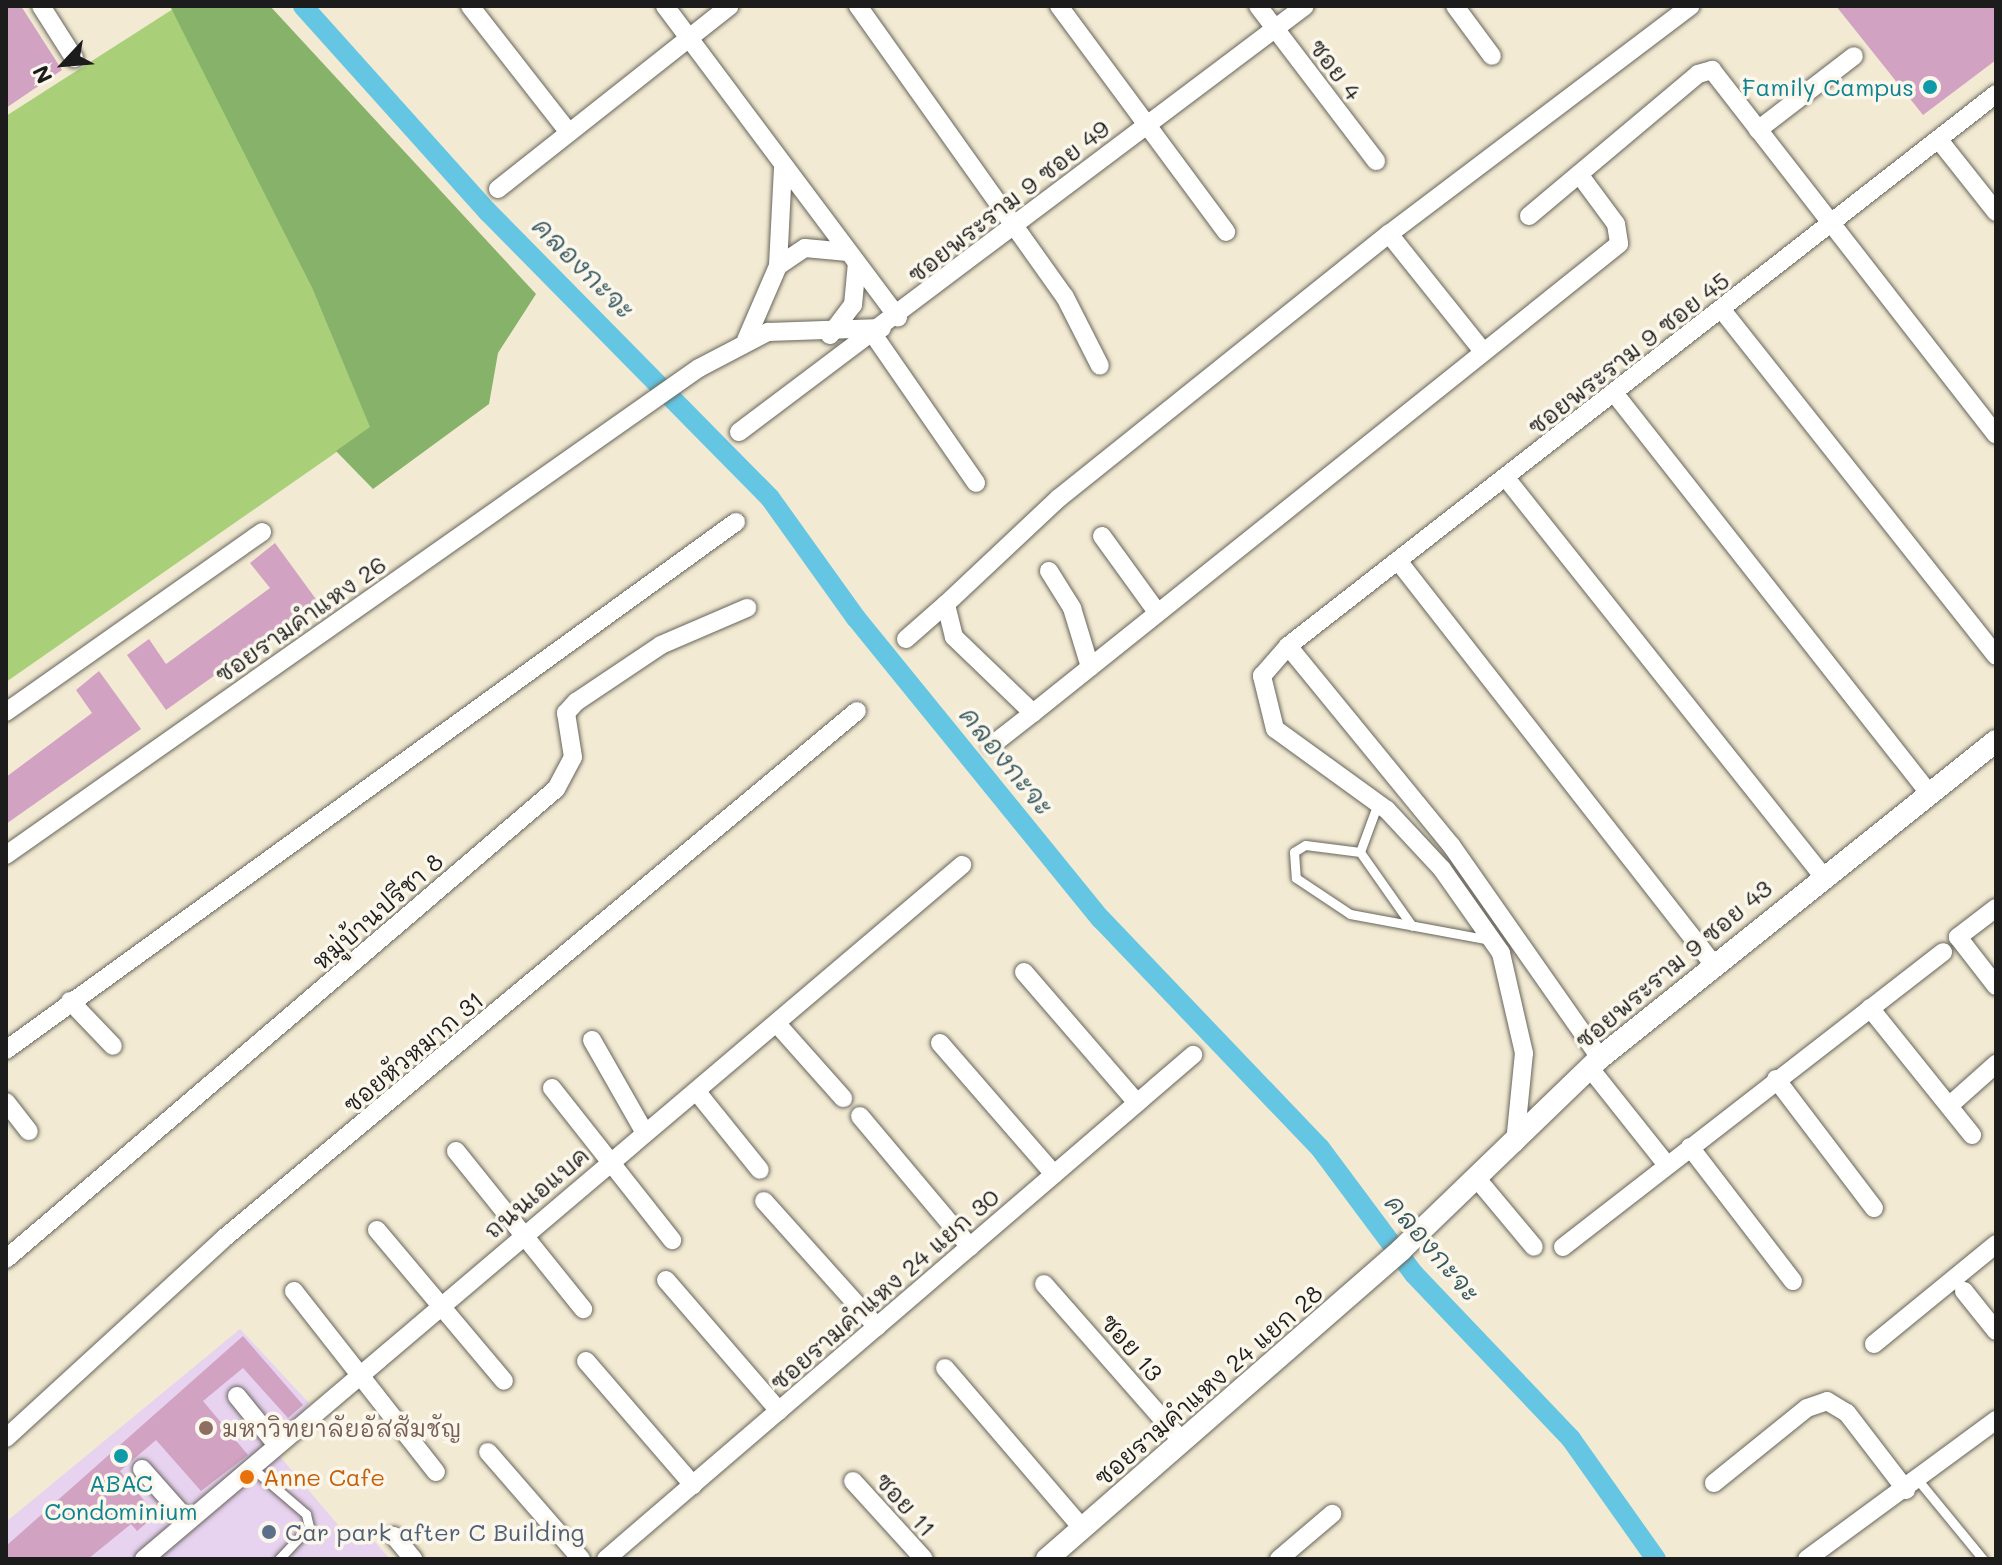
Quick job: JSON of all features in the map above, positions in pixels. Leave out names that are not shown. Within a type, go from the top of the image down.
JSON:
[{"type":"street","points":[[41,6],[74,58]]},
{"type":"street","points":[[470,6],[567,130]]},
{"type":"street","points":[[665,6],[852,258],[884,326],[976,483]]},
{"type":"street","points":[[498,189],[567,130],[730,6]]},
{"type":"street","points":[[858,6],[1016,225],[1100,366]]},
{"type":"street","points":[[1059,6],[1226,232]]},
{"type":"street","name":"ซอย 4","points":[[1258,6],[1376,161]]},
{"type":"street","name":"ซอยพระราม 9 ซอย 49","points":[[739,432],[884,326],[1305,6]]},
{"type":"street","points":[[1455,6],[1492,56]]},
{"type":"street","points":[[906,639],[1059,498],[1668,13],[1691,6]]},
{"type":"street","points":[[1758,130],[1854,56]]},
{"type":"street","points":[[1529,216],[1706,70],[1758,130],[1996,435]]},
{"type":"street","name":"ซอยพระราม 9 ซอย 45","points":[[1379,803],[1275,729],[1262,676],[1288,646],[1996,94]]},
{"type":"street","points":[[1939,140],[1996,212]]},
{"type":"street","points":[[745,341],[778,266],[783,167]]},
{"type":"street","points":[[992,745],[1482,350],[1619,244],[1616,224],[1579,174]]},
{"type":"street","points":[[1389,234],[1482,350]]},
{"type":"street","points":[[778,266],[805,248],[852,258]]},
{"type":"street","points":[[830,335],[853,305],[852,258]]},
{"type":"street","points":[[1722,310],[1996,656]]},
{"type":"street","name":"ซอยรามคำแหง 26","points":[[6,855],[699,368],[745,341],[785,330],[830,335],[884,326]]},
{"type":"street","points":[[1615,394],[1929,793]]},
{"type":"street","points":[[1506,478],[1822,875]]},
{"type":"street","points":[[6,1050],[736,522]]},
{"type":"street","points":[[6,712],[262,532]]},
{"type":"street","points":[[1102,536],[1157,612]]},
{"type":"street","points":[[1399,562],[1714,965]]},
{"type":"street","points":[[1049,571],[1072,608],[1090,667]]},
{"type":"street","points":[[946,604],[954,637],[1033,713]]},
{"type":"street","name":"หมู่บ้านปรีชา 8","points":[[6,1259],[556,789],[573,757],[566,713],[576,702],[661,645],[747,608]]},
{"type":"street","points":[[1288,646],[1399,783],[1539,965],[1595,1062],[1667,1165]]},
{"type":"street","name":"ซอยหัวหมาก 31","points":[[6,1438],[223,1239],[857,711]]},
{"type":"street","name":"ซอยพระราม 9 ซอย 43","points":[[1402,1249],[1478,1180],[1595,1062],[1822,875],[1996,741]]},
{"type":"street","points":[[1399,783],[1379,803],[1442,869],[1493,940],[1512,984],[1524,1053],[1515,1143]]},
{"type":"street","name":"ถนนเอแบค","points":[[144,1559],[522,1234],[778,1025],[962,865]]},
{"type":"street","points":[[1996,908],[1958,937],[1996,986]]},
{"type":"street","points":[[1563,1247],[1943,952]]},
{"type":"street","points":[[1512,984],[1539,965]]},
{"type":"street","points":[[1024,972],[1137,1103]]},
{"type":"street","points":[[70,1001],[113,1046]]},
{"type":"street","points":[[1870,1008],[1972,1135]]},
{"type":"street","points":[[778,1025],[843,1098]]},
{"type":"street","points":[[592,1040],[645,1133]]},
{"type":"street","points":[[940,1043],[1054,1174]]},
{"type":"street","name":"ซอยรามคำแหง 24 แยก 30","points":[[606,1559],[1193,1055]]},
{"type":"street","points":[[1950,1105],[1996,1064]]},
{"type":"street","points":[[1776,1079],[1874,1208]]},
{"type":"street","points":[[552,1088],[672,1240]]},
{"type":"street","points":[[697,1092],[760,1170]]},
{"type":"street","points":[[6,1102],[29,1131]]},
{"type":"street","points":[[860,1116],[970,1247]]},
{"type":"street","points":[[1690,1147],[1793,1281]]},
{"type":"street","points":[[456,1151],[583,1309]]},
{"type":"street","points":[[1478,1180],[1534,1247]]},
{"type":"street","points":[[764,1201],[877,1327]]},
{"type":"street","points":[[377,1230],[504,1381]]},
{"type":"street","points":[[1874,1344],[1996,1244]]},
{"type":"street","name":"ซอยรามคำแหง 24 แยก 28","points":[[1047,1559],[1402,1249]]},
{"type":"street","points":[[666,1280],[779,1411]]},
{"type":"street","name":"ซอย 13","points":[[1044,1284],[1183,1442]]},
{"type":"street","points":[[294,1291],[436,1472]]},
{"type":"street","points":[[1964,1291],[1996,1331]]},
{"type":"street","points":[[586,1361],[693,1485]]},
{"type":"street","points":[[945,1368],[1083,1529]]},
{"type":"street","points":[[237,1396],[276,1444]]},
{"type":"street","points":[[1714,1483],[1807,1408],[1827,1401],[1847,1413],[1912,1485]]},
{"type":"street","points":[[1807,1559],[1912,1485],[1996,1420]]},
{"type":"street","points":[[488,1452],[581,1559]]},
{"type":"street","points":[[142,1469],[188,1521]]},
{"type":"street","name":"ซอย 11","points":[[853,1481],[924,1559]]},
{"type":"street","points":[[1279,1559],[1332,1514]]},
{"type":"street","points":[[394,1536],[413,1559]]},
{"type":"lane","points":[[1360,852],[1379,803]]},
{"type":"lane","points":[[1412,926],[1360,852],[1305,845],[1291,865],[1309,893],[1330,906],[1412,926],[1493,940]]},
{"type":"lane","points":[[250,1466],[306,1514],[309,1527],[279,1559]]},
{"type":"lane","points":[[1912,1485],[1983,1559]]},
{"type":"shaded area","name":"มหาวิทยาลัยอัสสัมชัญ","points":[[240,1329],[309,1403],[277,1453],[355,1545],[375,1542],[390,1559],[6,1559],[6,1522]]},
{"type":"green space","points":[[170,6],[270,6],[536,294],[498,353],[489,404],[373,489],[336,451],[370,427],[312,288]]},
{"type":"green space","points":[[173,9],[312,288],[371,428],[6,682],[6,116]]},
{"type":"building","points":[[6,6],[21,6],[62,70],[6,108]]},
{"type":"building","name":"Family Campus","points":[[1836,6],[1996,6],[1996,60],[1923,115]]},
{"type":"building","points":[[275,543],[318,602],[166,710],[127,655],[149,639],[166,664],[270,588],[250,563]]},
{"type":"building","points":[[99,671],[141,729],[6,824],[6,777],[92,713],[76,690]]},
{"type":"building","points":[[243,1336],[303,1405],[288,1418],[243,1368],[203,1401],[248,1455],[201,1491],[156,1440],[120,1471],[156,1515],[137,1531],[131,1524],[88,1559],[6,1559],[6,1546]]},
{"type":"waterway","name":"คลองกะจะ","points":[[303,6],[488,212],[770,498],[856,618],[1101,919],[1320,1148],[1414,1274],[1571,1439],[1656,1559]]},
{"type":"place","name":"Family Campus","points":[[1930,87]]},
{"type":"place","name":"มหาวิทยาลัยอัสสัมชัญ","points":[[206,1428]]},
{"type":"place","name":"ABAC Condominium","points":[[121,1456]]},
{"type":"place","name":"Anne Cafe","points":[[247,1477]]},
{"type":"place","name":"Car park after C Building","points":[[269,1532]]}]
